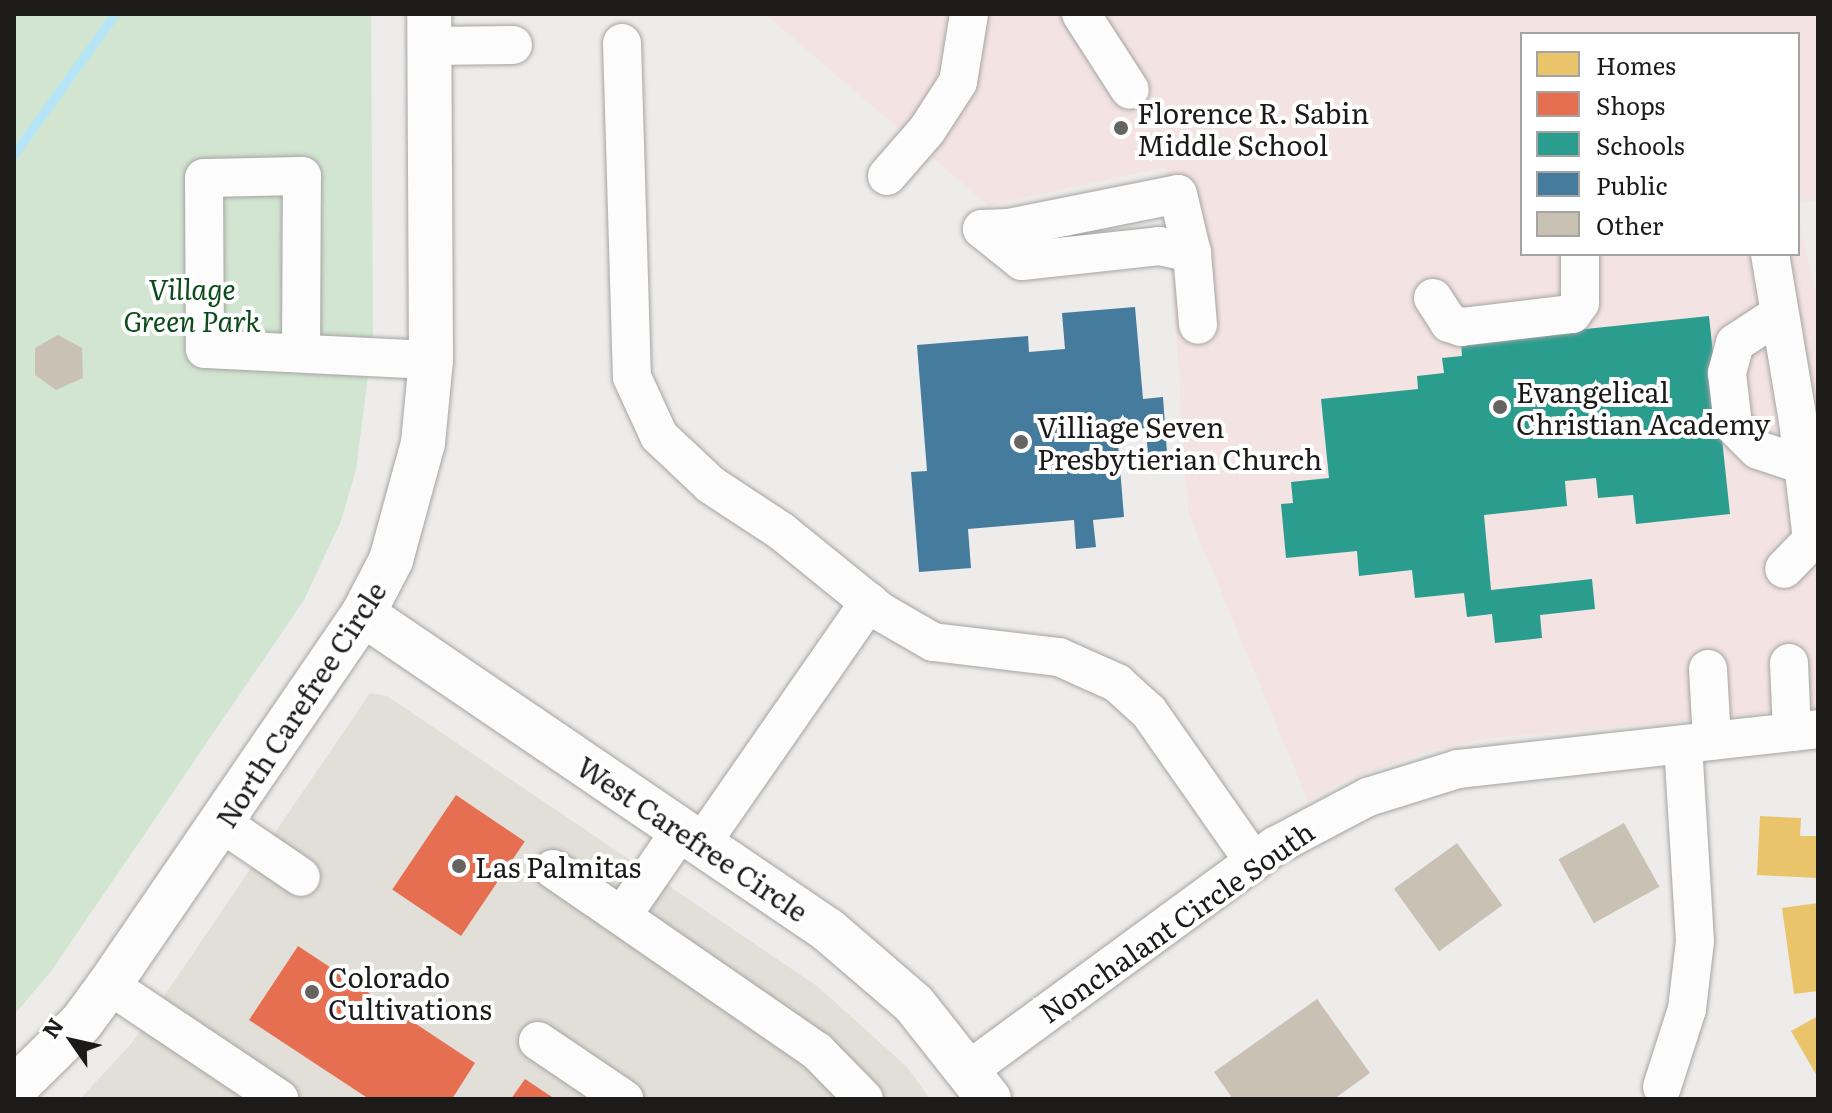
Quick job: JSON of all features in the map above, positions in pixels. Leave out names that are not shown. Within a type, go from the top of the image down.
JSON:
[{"type":"main road","name":"North Carefree Circle","points":[[14,1089],[81,1023],[109,985],[223,824],[363,614],[391,560],[413,484],[431,360],[430,30]]},
{"type":"main road","name":"West Carefree Circle","points":[[363,614],[828,930],[878,970],[980,1084]]},
{"type":"street","points":[[887,176],[958,82],[969,14]]},
{"type":"street","points":[[1081,14],[1130,90]]},
{"type":"street","points":[[430,30],[513,45]]},
{"type":"street","points":[[622,43],[632,377],[642,407],[659,436],[711,485],[781,531],[869,602],[933,642],[1059,657],[1117,683],[1149,712],[1254,862]]},
{"type":"street","points":[[301,353],[302,176],[204,178],[205,349],[431,360]]},
{"type":"street","points":[[1192,253],[1159,246],[1022,261],[982,229],[1178,194],[1192,253],[1198,325]]},
{"type":"street","points":[[1433,298],[1449,323],[1461,327],[1572,314],[1580,303],[1580,256]]},
{"type":"street","points":[[1770,256],[1812,540],[1784,569]]},
{"type":"street","points":[[1778,315],[1735,343],[1727,373],[1733,425],[1758,450],[1803,465]]},
{"type":"street","points":[[622,916],[691,837],[869,602]]},
{"type":"street","points":[[1789,663],[1805,730]]},
{"type":"street","points":[[1662,1087],[1687,1009],[1695,941],[1698,742],[1708,669]]},
{"type":"street","name":"Nonchalant Circle South","points":[[980,1084],[1254,862],[1318,819],[1368,797],[1458,769],[1805,730]]},
{"type":"street","points":[[223,824],[301,877]]},
{"type":"street","points":[[553,869],[817,1051],[864,1099]]},
{"type":"street","points":[[109,985],[279,1099]]},
{"type":"street","points":[[538,1041],[624,1099]]},
{"type":"shaded area","name":"Evangelical Christian Academy","points":[[765,14],[1818,14],[1818,200],[1800,203],[1800,32],[1520,32],[1520,256],[1800,256],[1800,225],[1818,301],[1818,708],[1482,739],[1425,752],[1339,783],[1308,801],[1188,512],[1165,167],[989,206]]},
{"type":"shaded area","points":[[370,693],[387,696],[817,986],[907,1067],[930,1099],[80,1099],[132,1043]]},
{"type":"green space","name":"Village Green Park","points":[[14,14],[371,14],[373,337],[356,470],[341,521],[304,600],[52,970],[14,1015]]},
{"type":"building: Homes","points":[[1760,816],[1801,818],[1800,836],[1818,836],[1818,878],[1757,875]]},
{"type":"building: Homes","points":[[1818,903],[1818,991],[1794,994],[1782,908]]},
{"type":"building: Homes","points":[[1818,1016],[1818,1078],[1791,1031]]},
{"type":"building: Shops","name":"Las Palmitas","points":[[456,795],[525,841],[461,936],[392,890]]},
{"type":"building: Shops","points":[[298,946],[475,1063],[452,1099],[369,1099],[249,1020]]},
{"type":"building: Shops","points":[[525,1079],[555,1099],[511,1099]]},
{"type":"building: Schools","points":[[1709,316],[1730,514],[1636,524],[1633,495],[1598,498],[1596,478],[1565,481],[1567,506],[1484,515],[1491,590],[1592,579],[1595,609],[1540,615],[1542,638],[1495,643],[1492,614],[1467,617],[1464,593],[1415,598],[1412,570],[1359,576],[1357,551],[1286,558],[1281,504],[1293,503],[1291,482],[1329,478],[1321,399],[1418,389],[1417,376],[1444,373],[1442,358],[1462,356],[1461,342]]},
{"type":"building: Public","name":"Villiage Seven Presbytierian Church","points":[[1135,307],[1143,399],[1163,397],[1167,453],[1148,455],[1146,429],[1117,431],[1124,517],[1093,520],[1096,547],[1076,549],[1074,520],[968,529],[971,568],[919,572],[911,472],[927,471],[917,345],[1028,336],[1029,352],[1065,349],[1062,313]]},
{"type":"building: Other","points":[[58,335],[82,348],[83,378],[56,390],[35,375],[35,348]]},
{"type":"building: Other","points":[[1624,823],[1659,887],[1594,923],[1558,859]]},
{"type":"building: Other","points":[[1457,843],[1502,905],[1439,951],[1394,889]]},
{"type":"building: Other","points":[[1317,999],[1370,1073],[1334,1099],[1233,1099],[1214,1072]]},
{"type":"waterway","points":[[14,154],[115,14]]},
{"type":"place","name":"Florence R. Sabin Middle School","points":[[1121,128]]},
{"type":"place","name":"Evangelical Christian Academy","points":[[1500,407]]},
{"type":"place","name":"Villiage Seven Presbytierian Church","points":[[1021,442]]},
{"type":"place","name":"Las Palmitas","points":[[459,866]]},
{"type":"place","name":"Colorado Cultivations","points":[[312,992]]}]
